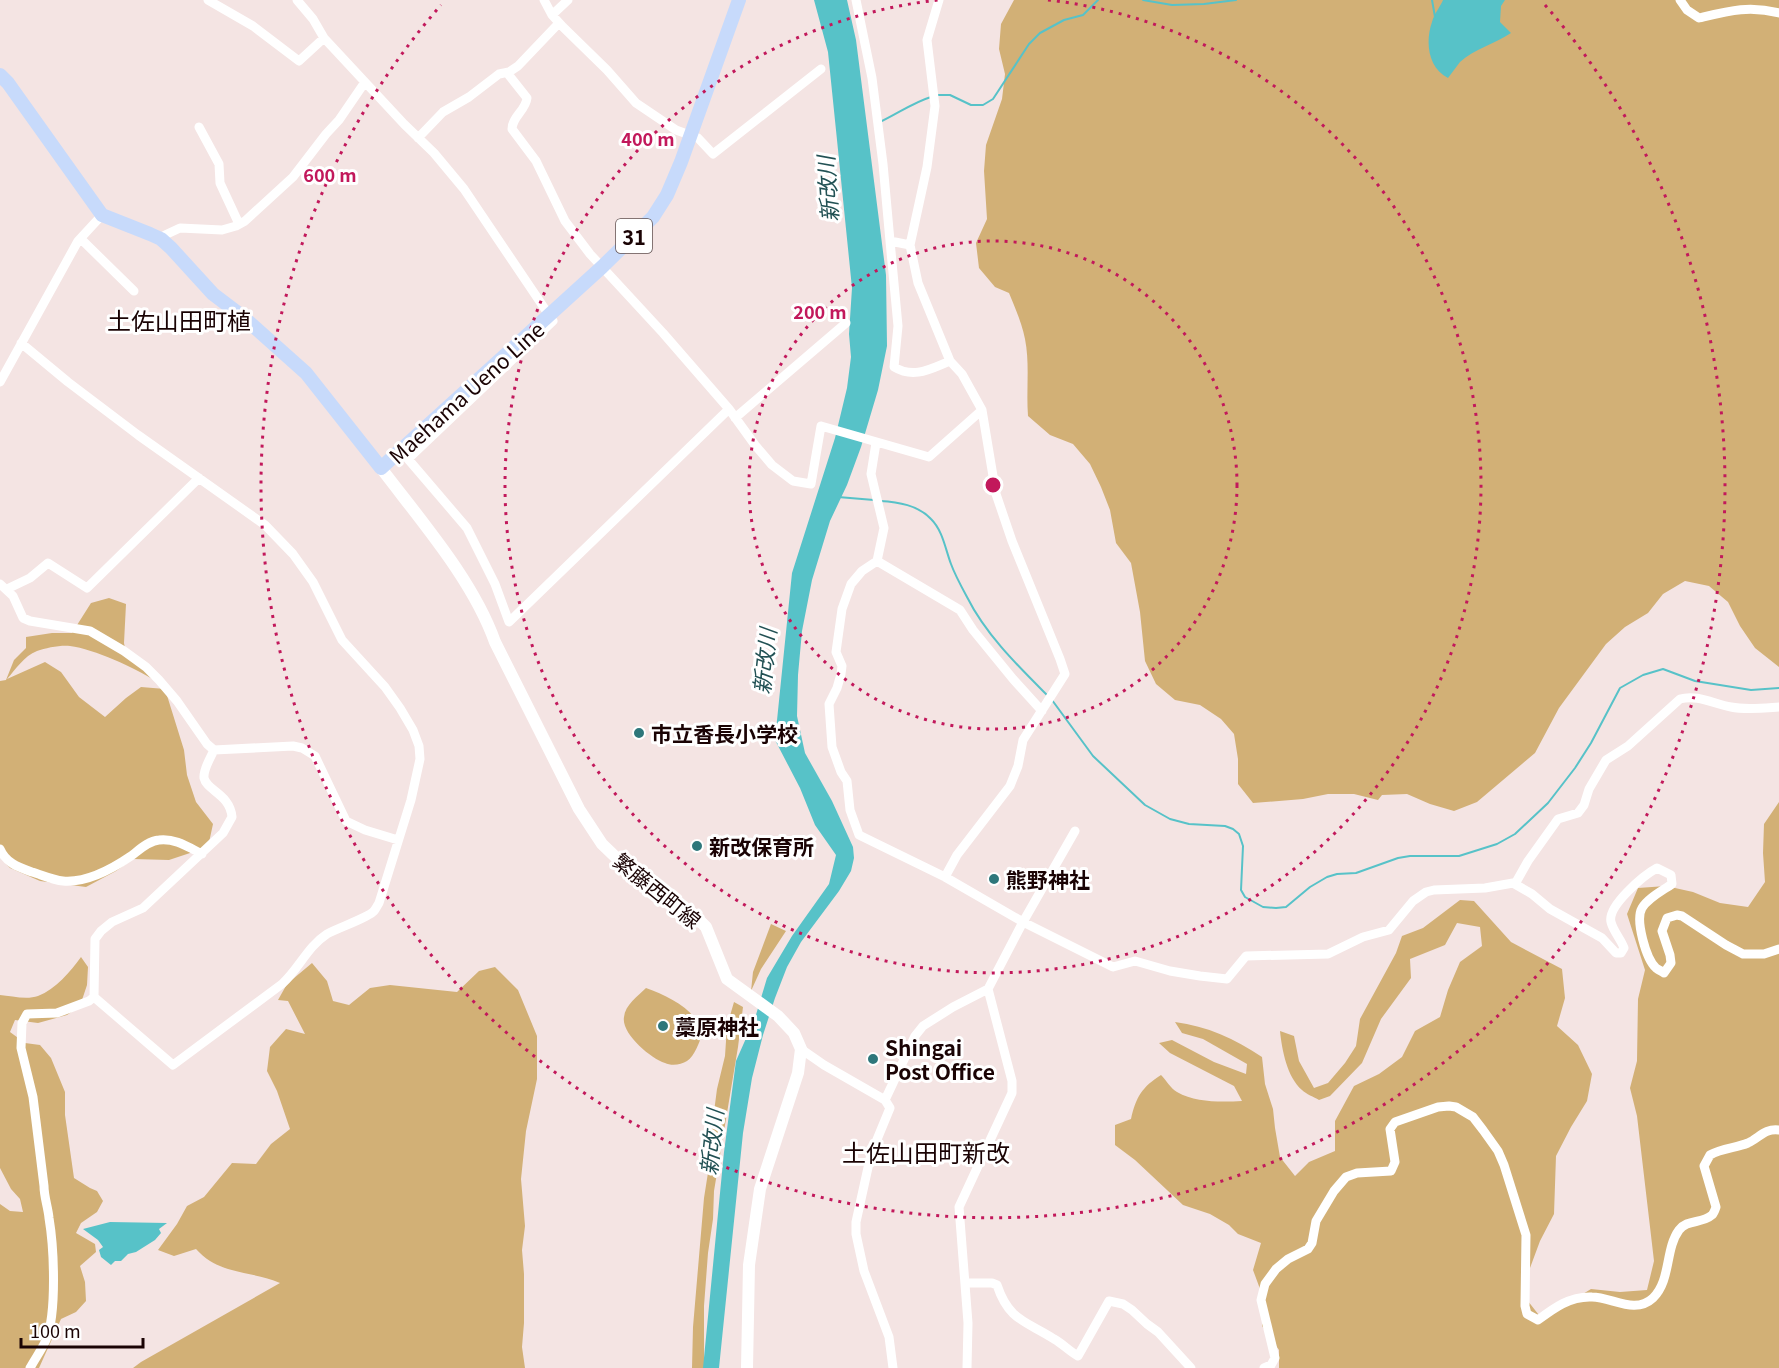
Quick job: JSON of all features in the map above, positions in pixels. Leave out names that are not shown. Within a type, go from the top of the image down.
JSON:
[{"type":"main road","name":"Maehama Ueno Line","points":[[102,215],[161,239],[171,248],[213,294],[242,316],[301,368],[381,468],[602,267],[653,217],[667,195],[692,135],[740,0]]},
{"type":"main road","points":[[0,75],[102,215]]},
{"type":"main road","name":"繁藤西町線","points":[[381,468],[452,564],[486,618],[495,642],[590,829],[602,844],[627,867],[694,915],[706,927],[727,979],[778,1016],[794,1033],[801,1049]]},
{"type":"main road","points":[[747,1368],[749,1265],[760,1189],[798,1073],[801,1049]]},
{"type":"street","points":[[208,0],[253,26],[299,62],[324,38]]},
{"type":"street","points":[[297,0],[313,19],[324,38],[434,153],[464,189],[554,321],[408,459],[467,528],[495,584],[509,622],[729,409]]},
{"type":"street","points":[[544,0],[559,23],[607,70],[636,103],[676,130],[698,138],[713,154],[821,69]]},
{"type":"street","points":[[552,15],[568,0]]},
{"type":"street","points":[[856,0],[872,78],[883,165],[898,326],[894,367],[902,372],[922,373],[950,361]]},
{"type":"street","points":[[939,0],[927,40],[935,106],[927,167],[910,244],[918,283],[950,361],[962,375],[982,410],[996,494],[1012,541],[1065,674],[1023,740],[1018,766],[1010,786],[957,855],[945,877]]},
{"type":"street","points":[[1680,0],[1687,10],[1699,18],[1738,9],[1770,10],[1779,13]]},
{"type":"street","points":[[418,138],[443,112],[469,97],[499,74],[508,72],[529,55],[559,23]]},
{"type":"street","points":[[508,72],[527,98],[526,105],[512,124],[512,129],[536,161],[565,221],[602,267],[729,409],[772,465],[793,481],[811,484],[821,426],[929,457],[982,410]]},
{"type":"street","points":[[161,239],[180,228],[222,230],[245,221],[293,177],[339,120],[365,82]]},
{"type":"street","points":[[199,127],[219,164],[220,183],[239,224]]},
{"type":"street","points":[[0,382],[78,241],[102,215]]},
{"type":"street","points":[[81,239],[134,291]]},
{"type":"street","points":[[890,241],[910,244]]},
{"type":"street","points":[[735,418],[846,323]]},
{"type":"street","points":[[21,343],[68,382],[176,463],[265,525],[293,554],[313,582],[342,640],[385,687],[413,730],[419,746],[420,759],[411,800],[379,903],[373,913],[343,925],[324,936],[282,984],[173,1065],[94,997]]},
{"type":"street","points":[[876,443],[871,474],[884,528],[877,561],[862,571],[851,584],[842,609],[836,652],[842,666],[842,674],[829,704],[832,747],[841,772],[847,781],[850,810],[859,835],[945,877],[1023,922],[1113,967],[1135,961],[1170,971],[1227,979],[1246,956],[1328,954],[1363,937],[1389,930],[1413,901],[1426,892],[1485,888],[1507,883],[1515,884],[1533,894],[1550,909],[1602,938],[1616,953],[1621,953],[1624,948],[1622,940],[1611,923],[1611,914],[1623,897],[1645,875],[1657,868],[1671,874],[1672,884],[1641,909],[1640,921],[1642,935],[1651,961],[1656,968],[1664,973],[1671,963],[1671,955],[1662,931],[1667,918],[1677,915],[1743,954],[1764,954],[1779,949]]},
{"type":"street","points":[[199,478],[87,588],[48,563],[30,578],[4,587],[13,596],[23,618],[90,631],[146,667],[177,701],[207,744],[214,750],[293,746],[302,748],[315,756],[346,821],[365,830],[398,840]]},
{"type":"street","points":[[877,561],[960,610],[973,630],[1042,711]]},
{"type":"street","points":[[1515,884],[1528,861],[1558,819],[1578,813],[1584,805],[1589,789],[1606,759],[1628,746],[1680,699],[1698,698],[1732,708],[1779,707]]},
{"type":"street","points":[[30,1368],[47,1339],[52,1309],[53,1269],[49,1217],[33,1097],[21,1048],[22,1023],[27,1014],[57,1014],[90,1001],[94,997],[95,939],[101,931],[112,922],[143,908],[223,833],[232,817],[228,802],[204,778],[206,767],[214,750]]},
{"type":"street","points":[[885,1100],[915,1036],[923,1026],[988,989],[1075,831]]},
{"type":"street","points":[[0,849],[4,859],[19,867],[62,881],[75,881],[117,866],[147,844],[157,840],[173,840],[202,854]]},
{"type":"street","points":[[967,1368],[969,1323],[959,1207],[1012,1093],[1012,1081],[988,989]]},
{"type":"street","points":[[801,1049],[889,1103],[889,1112],[871,1154],[856,1222],[856,1233],[864,1271],[889,1337],[893,1368]]},
{"type":"street","points":[[1264,1368],[1271,1365],[1275,1358],[1261,1300],[1265,1284],[1276,1269],[1288,1259],[1308,1249],[1312,1243],[1317,1221],[1334,1191],[1346,1177],[1356,1173],[1391,1171],[1395,1162],[1390,1129],[1395,1122],[1438,1107],[1449,1106],[1456,1107],[1473,1117],[1484,1130],[1504,1165],[1526,1235],[1525,1306],[1527,1314],[1538,1320],[1558,1305],[1574,1299],[1592,1297],[1627,1305],[1643,1304],[1654,1298],[1662,1284],[1672,1244],[1678,1231],[1685,1223],[1699,1221],[1712,1215],[1716,1207],[1704,1166],[1710,1155],[1748,1143],[1763,1133],[1775,1129],[1779,1131]]},
{"type":"street","points":[[965,1283],[992,1283],[997,1286],[1010,1312],[1019,1320],[1056,1340],[1078,1356],[1109,1301],[1123,1304],[1158,1332],[1191,1368]]},
{"type":"shaded area","points":[[1014,0],[1779,0],[1779,667],[1755,648],[1728,602],[1709,586],[1685,581],[1663,594],[1648,613],[1625,627],[1606,644],[1559,708],[1535,753],[1477,802],[1454,811],[1407,794],[1382,795],[1378,800],[1354,794],[1328,794],[1303,799],[1253,803],[1238,784],[1238,759],[1234,734],[1221,719],[1200,705],[1175,700],[1156,684],[1145,661],[1140,612],[1131,563],[1116,543],[1110,510],[1101,487],[1090,464],[1073,444],[1050,435],[1028,416],[1027,358],[1020,321],[1009,293],[995,287],[979,268],[976,243],[987,219],[984,171],[986,145],[1002,99],[1005,74],[999,49],[1001,24]]},
{"type":"shaded area","points":[[109,598],[126,604],[124,643],[126,653],[156,681],[102,655],[66,646],[32,653],[7,679],[45,662],[61,672],[79,697],[105,717],[141,687],[165,689],[184,750],[187,775],[196,802],[213,824],[208,847],[169,860],[133,859],[86,887],[40,881],[10,868],[0,857],[0,681],[6,680],[14,660],[26,648],[26,637],[72,633],[91,603]]},
{"type":"shaded area","points":[[1779,802],[1779,1368],[1279,1368],[1279,1350],[1262,1326],[1263,1297],[1253,1270],[1261,1243],[1238,1234],[1229,1225],[1210,1214],[1183,1205],[1135,1160],[1115,1145],[1115,1125],[1131,1119],[1141,1093],[1161,1075],[1175,1091],[1184,1096],[1201,1100],[1242,1101],[1234,1086],[1170,1053],[1159,1043],[1172,1040],[1214,1062],[1246,1074],[1247,1064],[1203,1039],[1182,1033],[1175,1022],[1220,1034],[1262,1057],[1265,1084],[1273,1109],[1280,1157],[1295,1176],[1309,1162],[1335,1151],[1335,1121],[1354,1086],[1379,1074],[1402,1057],[1415,1031],[1440,1017],[1460,962],[1482,946],[1480,927],[1457,923],[1445,945],[1410,959],[1411,978],[1381,1019],[1362,1063],[1330,1096],[1319,1100],[1297,1085],[1286,1063],[1280,1031],[1294,1036],[1299,1061],[1314,1088],[1328,1083],[1356,1046],[1360,1019],[1396,953],[1402,936],[1423,928],[1460,900],[1474,901],[1511,942],[1562,969],[1565,998],[1557,1026],[1578,1045],[1592,1074],[1587,1101],[1556,1156],[1554,1214],[1540,1241],[1530,1268],[1524,1296],[1542,1319],[1591,1289],[1620,1292],[1647,1290],[1654,1261],[1637,1116],[1630,1088],[1637,1061],[1638,999],[1645,970],[1627,914],[1638,888],[1666,886],[1693,892],[1720,903],[1748,907],[1765,882],[1764,824]]},
{"type":"shaded area","points":[[771,924],[786,931],[761,969],[751,991],[753,972]]},
{"type":"shaded area","points":[[81,957],[88,967],[87,985],[80,1006],[67,1015],[38,1023],[15,1020],[10,1032],[25,1043],[40,1045],[51,1058],[65,1092],[65,1115],[74,1178],[97,1191],[103,1201],[97,1212],[81,1223],[76,1233],[95,1244],[96,1252],[80,1266],[85,1282],[86,1301],[76,1312],[61,1319],[39,1368],[0,1368],[0,1204],[10,1211],[23,1212],[20,1199],[11,1189],[0,1168],[0,995],[29,998],[45,993],[62,980]]},
{"type":"shaded area","points":[[312,963],[327,981],[333,1001],[349,1005],[370,988],[390,985],[457,992],[479,971],[495,967],[518,990],[537,1036],[537,1079],[526,1131],[521,1179],[525,1226],[522,1250],[524,1323],[522,1347],[525,1368],[133,1368],[280,1283],[218,1265],[196,1249],[174,1256],[158,1250],[187,1206],[204,1197],[232,1163],[256,1164],[271,1144],[290,1129],[277,1091],[267,1071],[270,1047],[286,1029],[305,1034],[288,1001],[278,1000],[287,984]]},
{"type":"shaded area","name":"藁原神社","points":[[646,988],[680,1005],[694,1017],[699,1025],[703,1033],[695,1052],[685,1062],[670,1065],[659,1060],[638,1044],[627,1030],[624,1023],[625,1013],[632,1001]]},
{"type":"shaded area","points":[[734,1002],[743,1007],[714,1191],[704,1306],[704,1368],[692,1368],[693,1327],[712,1127],[717,1089],[725,1056],[727,1026]]},
{"type":"water","points":[[814,0],[847,0],[856,40],[886,275],[887,346],[878,390],[861,447],[830,521],[812,580],[802,631],[798,675],[797,716],[805,753],[832,801],[853,847],[854,858],[851,871],[839,891],[801,942],[787,967],[763,1035],[752,1078],[743,1133],[719,1368],[703,1368],[724,1152],[736,1061],[755,1018],[767,978],[792,936],[829,884],[836,855],[815,825],[800,788],[775,740],[792,573],[835,438],[847,388],[851,357],[849,334],[852,288],[828,52]]},
{"type":"water","points":[[1443,0],[1505,0],[1501,6],[1500,22],[1511,33],[1466,57],[1448,78],[1436,68],[1429,46],[1432,22]]},
{"type":"water","points":[[110,1222],[167,1223],[159,1229],[161,1233],[155,1240],[111,1265],[101,1257],[99,1250],[103,1247],[98,1240],[83,1229]]},
{"type":"waterway","points":[[937,95],[950,95],[971,105],[983,105],[993,99],[1029,44],[1040,33],[1064,20],[1083,15],[1098,0]]},
{"type":"waterway","points":[[1143,0],[1172,5],[1236,0]]},
{"type":"waterway","points":[[1432,0],[1435,17]]},
{"type":"waterway","points":[[880,122],[931,97]]},
{"type":"waterway","points":[[838,497],[874,500]]},
{"type":"waterway","points":[[880,501],[914,507],[931,519],[941,534],[958,580],[983,624],[1003,650],[1048,696]]},
{"type":"waterway","points":[[1052,700],[1093,756],[1145,805],[1170,819],[1189,824],[1225,826],[1239,834],[1243,846],[1241,890],[1245,897],[1263,907],[1276,908],[1286,907],[1310,887],[1327,877],[1356,873],[1410,856],[1459,856],[1497,844],[1515,834],[1548,803],[1575,768],[1620,688],[1643,675],[1663,669],[1695,681],[1751,690],[1779,688]]},
{"type":"place","name":"市立香長小学校","points":[[639,733]]},
{"type":"place","name":"新改保育所","points":[[697,846]]},
{"type":"place","name":"熊野神社","points":[[994,879]]},
{"type":"place","name":"藁原神社","points":[[663,1026]]},
{"type":"place","name":"Shingai Post Office","points":[[873,1059]]},
{"type":"district","name":"土佐山田町植","points":[[179,319]]},
{"type":"district","name":"土佐山田町新改","points":[[926,1151]]},
{"type":"water label","name":"新改川","points":[[826,189]]},
{"type":"water label","name":"新改川","points":[[763,661]]},
{"type":"water label","name":"新改川","points":[[710,1142]]}]
